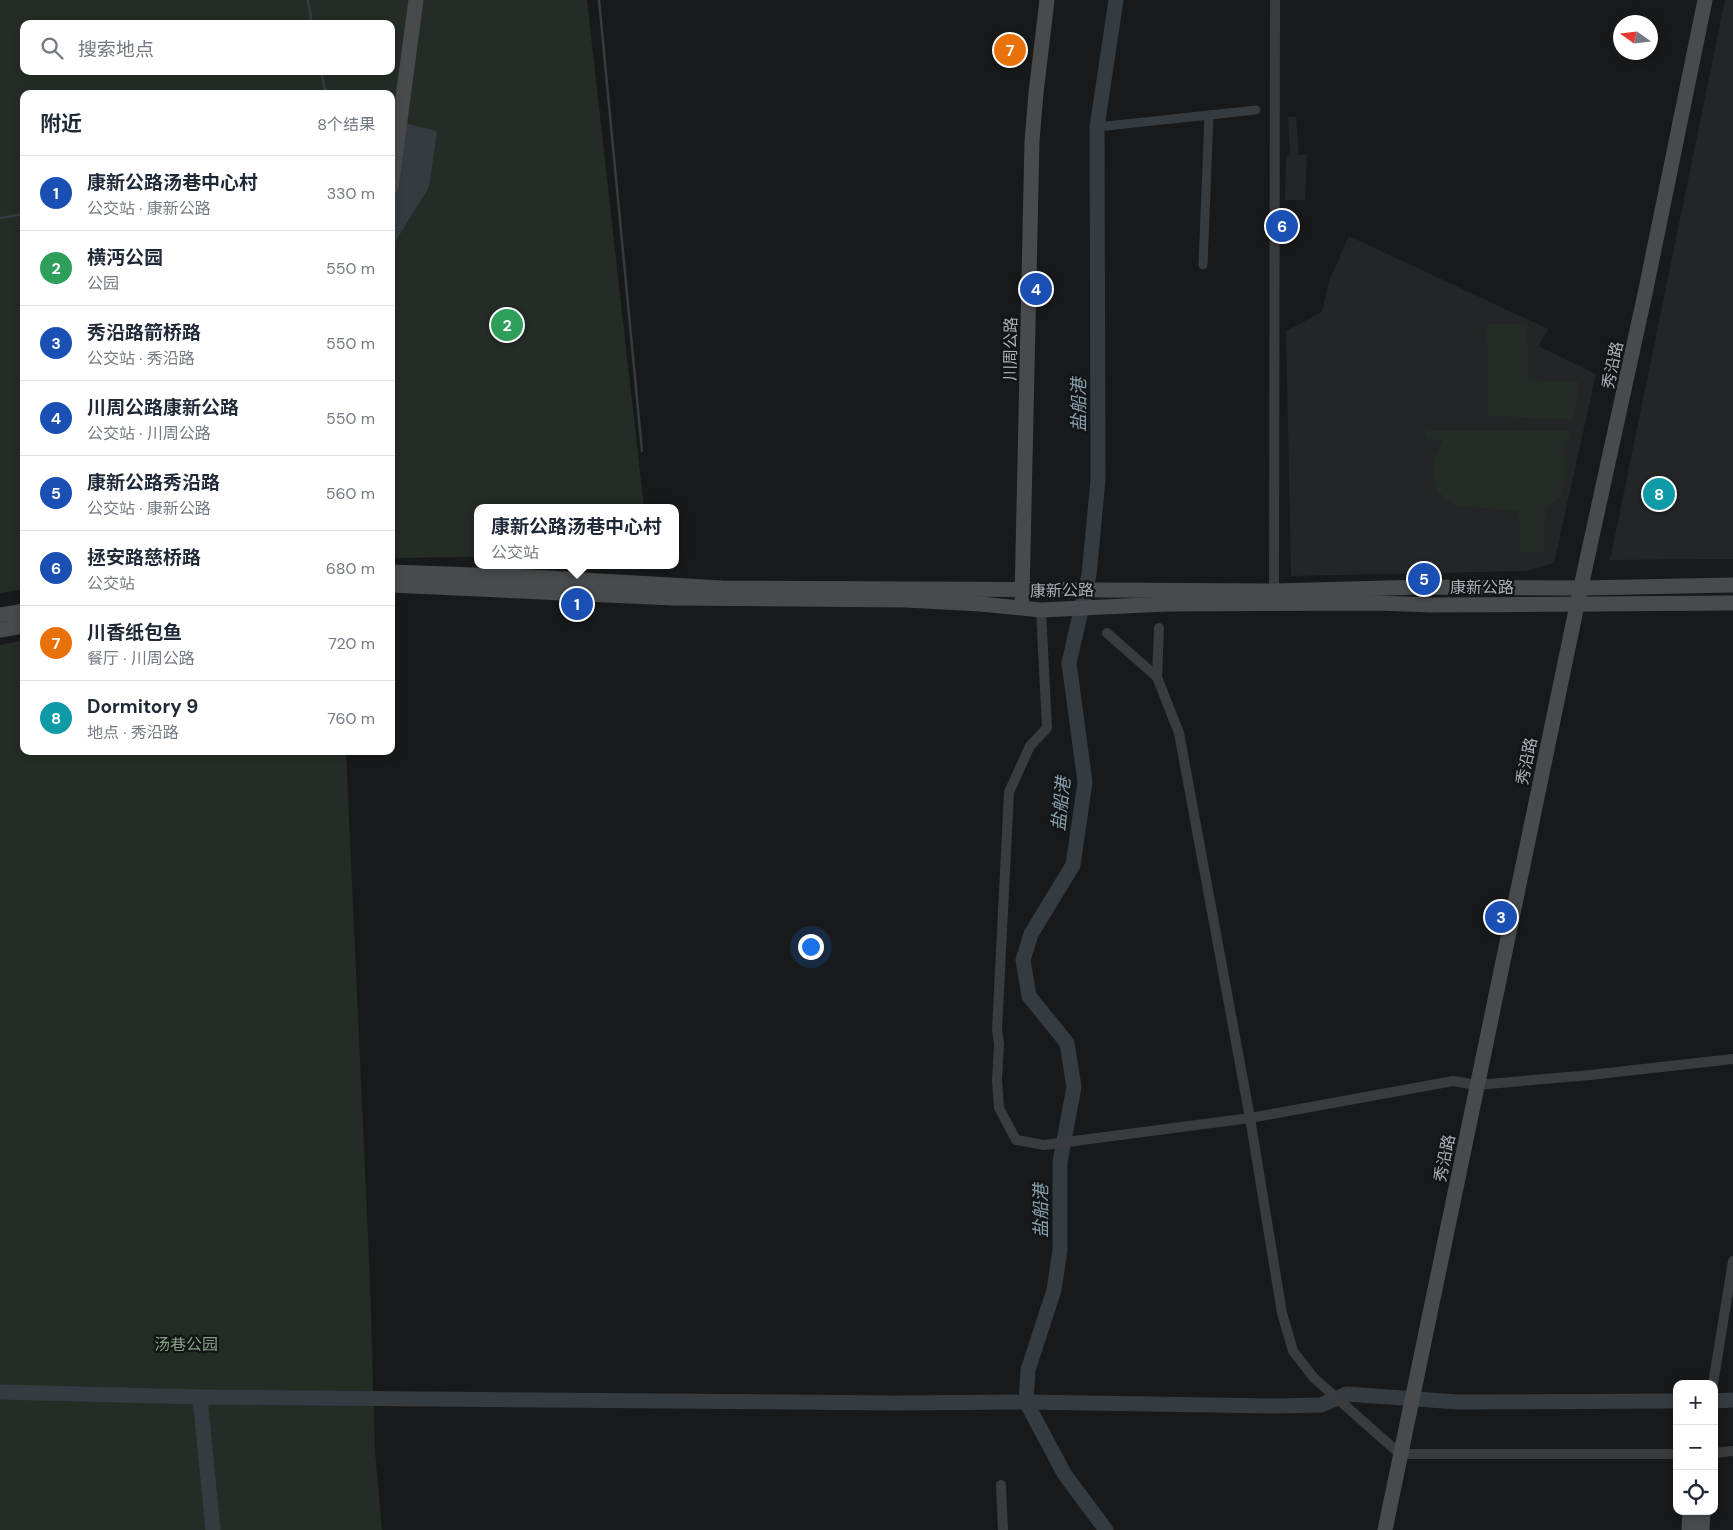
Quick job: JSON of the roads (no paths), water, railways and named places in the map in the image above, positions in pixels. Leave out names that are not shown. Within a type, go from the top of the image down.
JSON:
[{"type":"main road","points":[[395,90],[406,0]]},
{"type":"main road","points":[[395,157],[416,0]]},
{"type":"main road","name":"川周公路","points":[[1022,608],[1032,141],[1047,0]]},
{"type":"main road","name":"秀沿路","points":[[1385,1530],[1576,605],[1646,289],[1704,0]]},
{"type":"main road","name":"康新公路","points":[[395,572],[532,577],[722,588],[1274,591],[1423,587],[1580,588],[1733,586]]},
{"type":"main road","name":"康新公路","points":[[395,586],[673,598],[906,600],[1046,610],[1177,604],[1733,604]]},
{"type":"main road","points":[[0,614],[20,612]]},
{"type":"main road","points":[[0,630],[20,627]]},
{"type":"main road","points":[[1689,1530],[1690,1515]]},
{"type":"main road","points":[[1702,1530],[1703,1515]]},
{"type":"street","points":[[1274,591],[1275,0]]},
{"type":"street","points":[[1046,610],[1047,728],[1030,746],[1009,792],[997,1030],[997,1080],[999,1108],[1016,1140],[1044,1145],[1250,1118],[1453,1081],[1477,1084],[1590,1075],[1733,1059]]},
{"type":"street","points":[[1159,628],[1156,676],[1179,733],[1250,1118],[1282,1313],[1293,1352],[1314,1378],[1400,1454],[1673,1454]]},
{"type":"street","points":[[1107,633],[1156,676]]},
{"type":"street","points":[[1715,1380],[1733,1261]]},
{"type":"street","points":[[1718,1453],[1733,1451]]},
{"type":"street","points":[[1001,1485],[1003,1530]]},
{"type":"waterway","points":[[308,0],[311,20]]},
{"type":"waterway","points":[[599,0],[642,451]]},
{"type":"waterway","name":"盐船港","points":[[1106,1530],[1065,1475],[1026,1402],[1028,1370],[1054,1290],[1060,1250],[1060,1162],[1074,1087],[1067,1043],[1029,996],[1023,960],[1031,934],[1073,865],[1085,782],[1069,663],[1089,575],[1098,480],[1097,127],[1116,0]]},
{"type":"waterway","points":[[322,75],[325,90]]},
{"type":"waterway","points":[[1097,127],[1256,110]]},
{"type":"waterway","points":[[1203,265],[1209,115]]},
{"type":"waterway","points":[[0,218],[20,215]]},
{"type":"waterway","points":[[0,1392],[200,1397],[895,1403],[1026,1402],[1278,1406],[1321,1405],[1347,1394],[1457,1402],[1673,1401]]},
{"type":"waterway","points":[[200,1397],[213,1530]]},
{"type":"waterway","points":[[1718,1401],[1733,1400]]},
{"type":"place","name":"川香纸包鱼","points":[[1010,50]]},
{"type":"place","name":"拯安路慈桥路","points":[[1282,226]]},
{"type":"place","name":"川周公路康新公路","points":[[1036,289]]},
{"type":"place","name":"横沔公园","points":[[507,325]]},
{"type":"place","name":"Dormitory 9","points":[[1659,494]]},
{"type":"place","name":"康新公路秀沿路","points":[[1424,579]]},
{"type":"place","name":"康新公路汤巷中心村","points":[[577,604]]},
{"type":"place","name":"秀沿路箭桥路","points":[[1501,917]]},
{"type":"park label","name":"汤巷公园","points":[[186,1344]]}]
